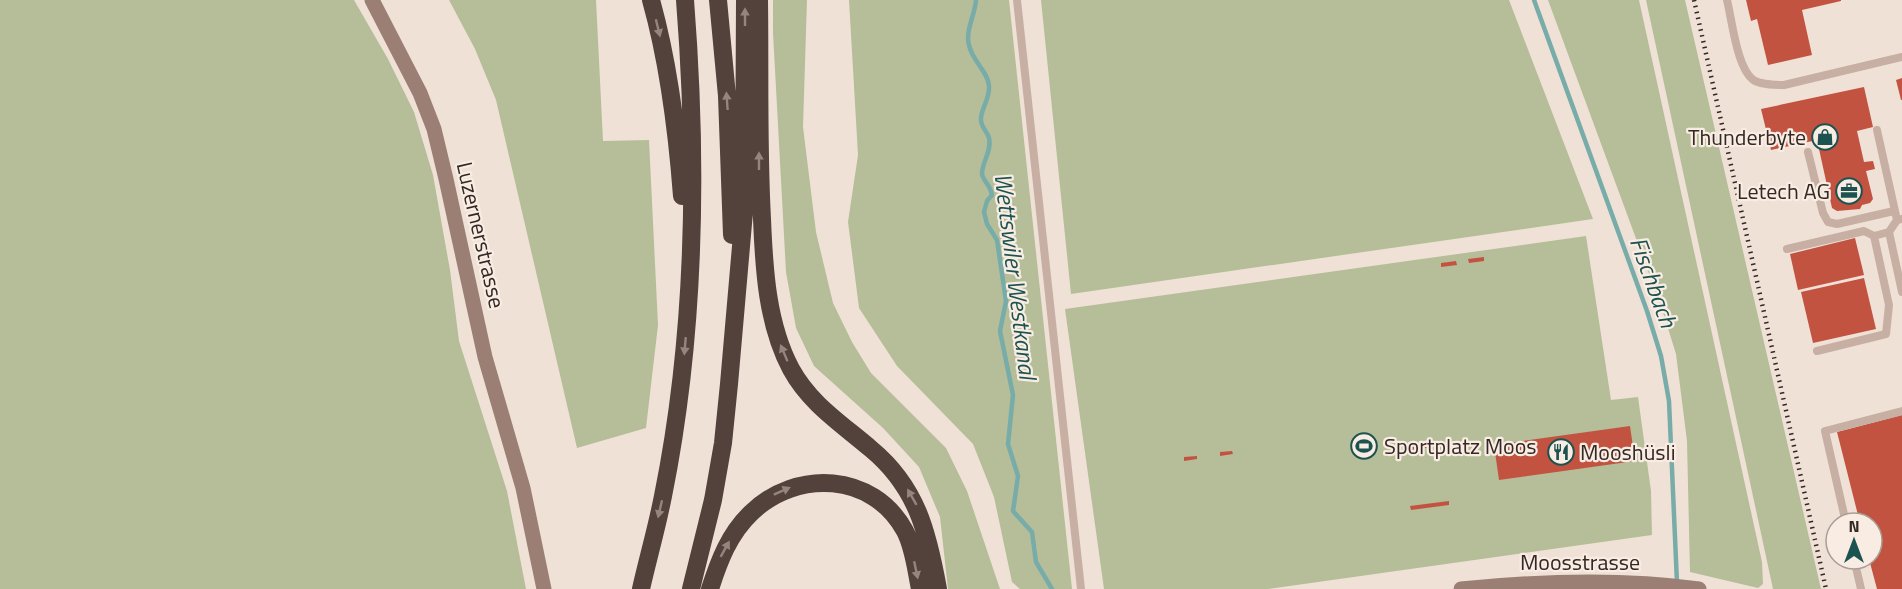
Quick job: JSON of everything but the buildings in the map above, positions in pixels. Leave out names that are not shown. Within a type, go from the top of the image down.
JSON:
[{"type":"highway","points":[[651,0],[664,56],[677,136],[690,288]]},
{"type":"highway","points":[[640,589],[663,496],[671,451],[682,373],[690,288],[693,166],[685,0]]},
{"type":"highway","points":[[718,0],[727,96],[735,306]]},
{"type":"highway","points":[[691,589],[713,500],[723,443],[744,212],[745,0]]},
{"type":"highway","points":[[759,0],[759,176],[763,239],[767,284],[781,345],[792,370],[815,403],[872,450],[904,484],[917,506],[924,527],[938,589]]},
{"type":"highway","points":[[710,589],[721,555],[735,531],[750,514],[772,496],[784,490],[820,482],[840,484],[860,491],[878,502],[898,520],[911,546],[920,589]]},
{"type":"main road","name":"Luzernerstrasse","points":[[372,0],[420,93],[434,129],[485,357],[523,488],[544,589]]},
{"type":"main road","name":"Moosstrasse","points":[[1461,589],[1517,583],[1590,581],[1696,589]]},
{"type":"lane","points":[[1017,0],[1081,589]]},
{"type":"lane","points":[[1727,1],[1743,68],[1753,80],[1767,85],[1784,85],[1902,57]]},
{"type":"lane","points":[[1787,249],[1864,231],[1874,236],[1889,232],[1899,219],[1894,211],[1878,130]]},
{"type":"lane","points":[[1808,152],[1823,213],[1828,222],[1837,224],[1894,211]]},
{"type":"lane","points":[[1889,232],[1902,292]]},
{"type":"lane","points":[[1817,351],[1886,334],[1889,305],[1874,236]]},
{"type":"lane","points":[[1843,511],[1825,431],[1902,411]]},
{"type":"lane","points":[[1857,571],[1861,589]]},
{"type":"green space","points":[[0,0],[354,0],[388,59],[414,112],[433,175],[450,270],[459,341],[507,491],[526,589],[0,589]]},
{"type":"green space","points":[[449,0],[596,0],[603,141],[649,140],[658,325],[646,428],[577,448],[496,100],[475,49]]},
{"type":"green space","points":[[773,0],[807,0],[803,127],[816,232],[833,303],[852,342],[871,373],[946,448],[967,491],[1000,589],[948,589],[940,517],[919,467],[883,428],[814,366],[796,328],[786,272]]},
{"type":"green space","points":[[849,0],[1009,0],[1072,589],[1020,589],[1012,582],[994,497],[973,444],[897,366],[859,308],[848,222],[858,155]]},
{"type":"green space","points":[[1041,0],[1509,0],[1593,219],[1071,294]]},
{"type":"green space","points":[[1548,0],[1639,0],[1762,562],[1763,584],[1758,588],[1690,572],[1687,441],[1676,354],[1662,309]]},
{"type":"green space","points":[[1646,0],[1685,0],[1821,589],[1773,589]]},
{"type":"green space","name":"Sportplatz Moos","points":[[1586,236],[1611,400],[1638,397],[1651,491],[1652,535],[1268,589],[1104,589],[1065,309]]},
{"type":"waterway","name":"Wettswiler Westkanal","points":[[976,0],[968,40],[973,56],[986,76],[989,86],[981,118],[990,143],[982,174],[992,195],[987,201],[984,212],[987,224],[997,240],[1006,301],[1000,331],[1013,395],[1008,444],[1018,476],[1013,511],[1032,532],[1036,562],[1052,589]]},
{"type":"waterway","name":"Fischbach","points":[[1534,0],[1647,311],[1661,356],[1669,401],[1677,583]]},
{"type":"railway","points":[[1694,0],[1826,589]]},
{"type":"place","name":"Thunderbyte","points":[[1825,137]]},
{"type":"place","name":"Letech AG","points":[[1849,191]]},
{"type":"place","name":"Sportplatz Moos","points":[[1364,446]]},
{"type":"place","name":"Mooshüsli","points":[[1561,452]]}]
